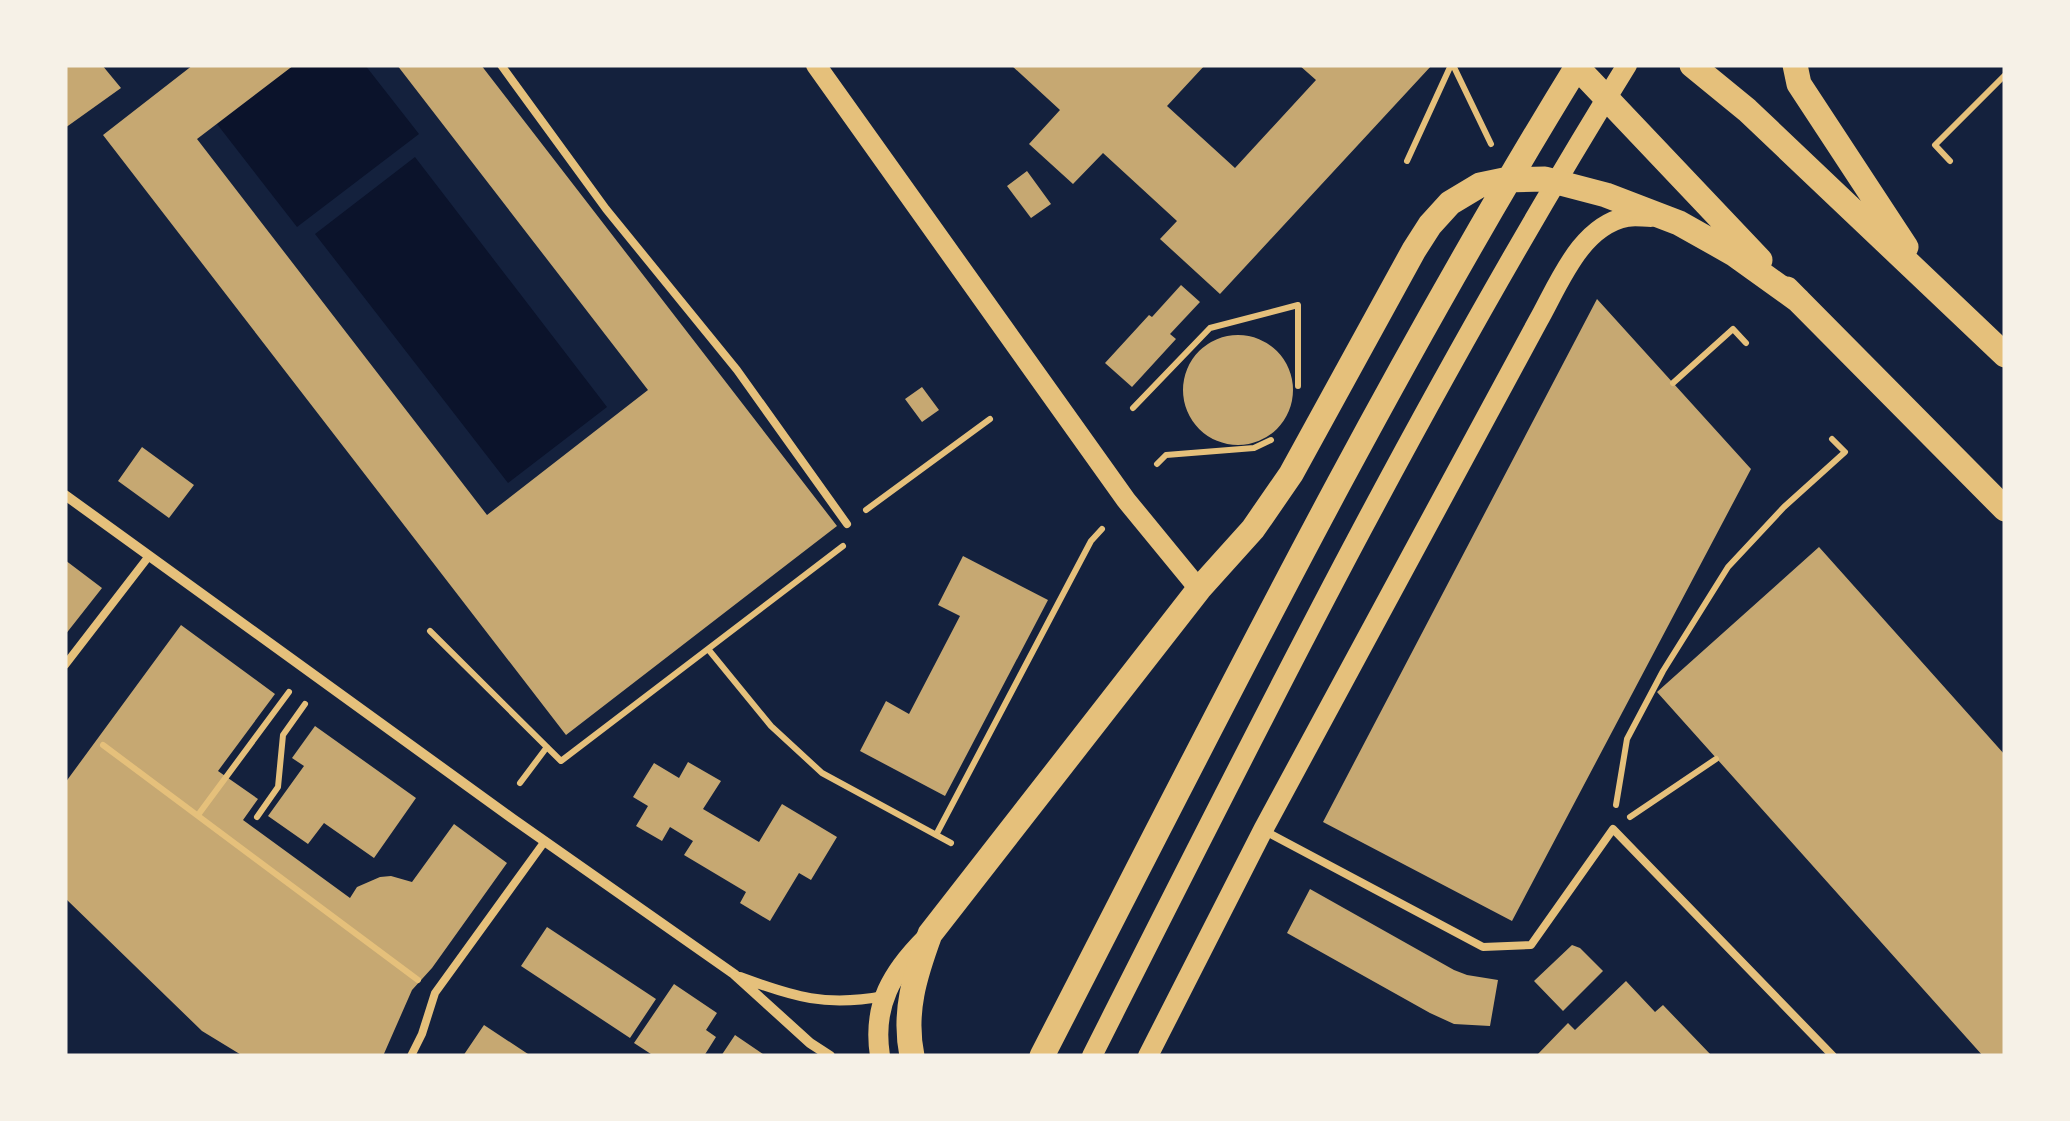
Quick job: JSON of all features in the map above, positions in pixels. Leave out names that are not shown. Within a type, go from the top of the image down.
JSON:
[{"type":"main road","points":[[816,65],[1118,489],[1199,589]]},
{"type":"main road","points":[[1042,1056],[1325,510],[1430,318],[1577,65],[1798,300],[2005,509]]},
{"type":"main road","points":[[1092,1056],[1356,543],[1476,322],[1628,65]]},
{"type":"main road","points":[[1692,65],[1747,110],[2005,355]]},
{"type":"main road","points":[[1794,71],[1930,283]]},
{"type":"main road","points":[[880,1056],[879,1025],[894,975],[1199,589],[1252,529],[1291,474],[1414,250],[1450,202],[1480,185],[1545,179],[1606,195],[1679,223],[1734,254],[1798,300]]},
{"type":"main road","points":[[1148,1056],[1263,830],[1538,320],[1580,250],[1596,231],[1630,216],[1679,223]]},
{"type":"main road","points":[[912,1056],[908,1023],[912,984],[930,934]]},
{"type":"street","points":[[65,495],[734,974],[810,1043],[830,1056]]},
{"type":"street","points":[[734,974],[788,995],[820,1000],[885,996],[912,984]]},
{"type":"lane","points":[[501,65],[606,209],[737,370],[846,524]]},
{"type":"lane","points":[[65,665],[148,556]]},
{"type":"lane","points":[[1263,830],[1484,947],[1531,945],[1613,829],[1833,1056]]},
{"type":"lane","points":[[411,1056],[435,993],[545,841]]},
{"type":"path","points":[[1452,65],[1496,156]]},
{"type":"path","points":[[1407,161],[1452,65]]},
{"type":"path","points":[[1950,161],[1935,145],[2005,74],[1998,65]]},
{"type":"path","points":[[1132,408],[1210,328],[1298,305],[1298,390]]},
{"type":"path","points":[[1673,383],[1733,329],[1746,343]]},
{"type":"path","points":[[430,631],[561,761],[845,544],[846,524],[990,419]]},
{"type":"path","points":[[1156,464],[1166,456],[1254,448],[1279,432]]},
{"type":"path","points":[[1613,829],[1626,739],[1663,671],[1728,567],[1784,507],[1845,452],[1832,439]]},
{"type":"path","points":[[936,835],[1090,541],[1102,529]]},
{"type":"path","points":[[708,649],[770,726],[822,773],[951,843]]},
{"type":"path","points":[[198,815],[288,692]]},
{"type":"path","points":[[257,817],[278,787],[283,735],[304,704]]},
{"type":"path","points":[[103,745],[435,993]]},
{"type":"path","points":[[520,783],[547,747]]},
{"type":"path","points":[[1613,829],[1716,759]]},
{"type":"water","points":[[294,65],[365,65],[419,134],[297,227],[217,124]]},
{"type":"water","points":[[415,157],[607,407],[508,483],[315,234]]},
{"type":"building","points":[[65,65],[102,65],[121,88],[65,128]]},
{"type":"building","points":[[193,65],[294,65],[197,139],[487,515],[648,390],[397,65],[481,65],[837,526],[566,735],[103,135]]},
{"type":"building","points":[[1011,65],[1205,65],[1167,106],[1235,168],[1316,80],[1299,65],[1432,65],[1220,294],[1160,239],[1177,221],[1103,153],[1073,184],[1029,144],[1060,110]]},
{"type":"building","points":[[1027,171],[1051,204],[1031,218],[1007,186]]},
{"type":"building","points":[[1181,285],[1200,302],[1170,334],[1176,339],[1132,387],[1105,363]]},
{"type":"building","points":[[1597,299],[1751,469],[1512,921],[1323,822]]},
{"type":"building","points":[[1238,335],[1259,339],[1277,351],[1289,369],[1293,390],[1289,411],[1277,429],[1259,441],[1238,445],[1217,441],[1199,429],[1187,411],[1183,390],[1187,369],[1199,351],[1217,339]]},
{"type":"building","points":[[922,387],[939,410],[922,422],[905,399]]},
{"type":"building","points":[[142,447],[194,485],[169,518],[118,481]]},
{"type":"building","points":[[1819,547],[2005,755],[2005,1056],[1983,1056],[1657,692]]},
{"type":"building","points":[[963,556],[1048,600],[945,796],[860,751],[886,701],[909,714],[960,616],[938,605]]},
{"type":"building","points":[[65,560],[102,588],[65,635]]},
{"type":"building","points":[[181,625],[275,694],[218,771],[258,799],[243,820],[350,898],[357,887],[380,877],[412,882],[454,824],[507,863],[412,990],[383,1056],[243,1056],[202,1031],[65,898],[65,783]]},
{"type":"building","points":[[315,726],[416,798],[374,858],[324,823],[308,844],[268,816],[304,766],[292,758]]},
{"type":"building","points":[[688,762],[721,781],[703,809],[759,842],[782,804],[837,837],[811,880],[799,873],[770,921],[740,903],[746,892],[684,855],[693,841],[670,827],[662,841],[636,826],[648,806],[633,797],[654,763],[679,778]]},
{"type":"building","points":[[1310,889],[1454,970],[1498,980],[1490,1026],[1454,1024],[1287,933]]},
{"type":"building","points":[[547,927],[656,999],[630,1038],[521,966]]},
{"type":"building","points":[[1572,945],[1603,971],[1563,1011],[1534,981]]},
{"type":"building","points":[[1626,981],[1655,1012],[1663,1005],[1712,1056],[1536,1056],[1568,1023],[1575,1030]]},
{"type":"building","points":[[674,984],[717,1013],[706,1030],[716,1037],[704,1056],[654,1056],[634,1043]]},
{"type":"building","points":[[484,1025],[531,1056],[463,1056]]},
{"type":"building","points":[[735,1035],[766,1056],[721,1056]]}]
